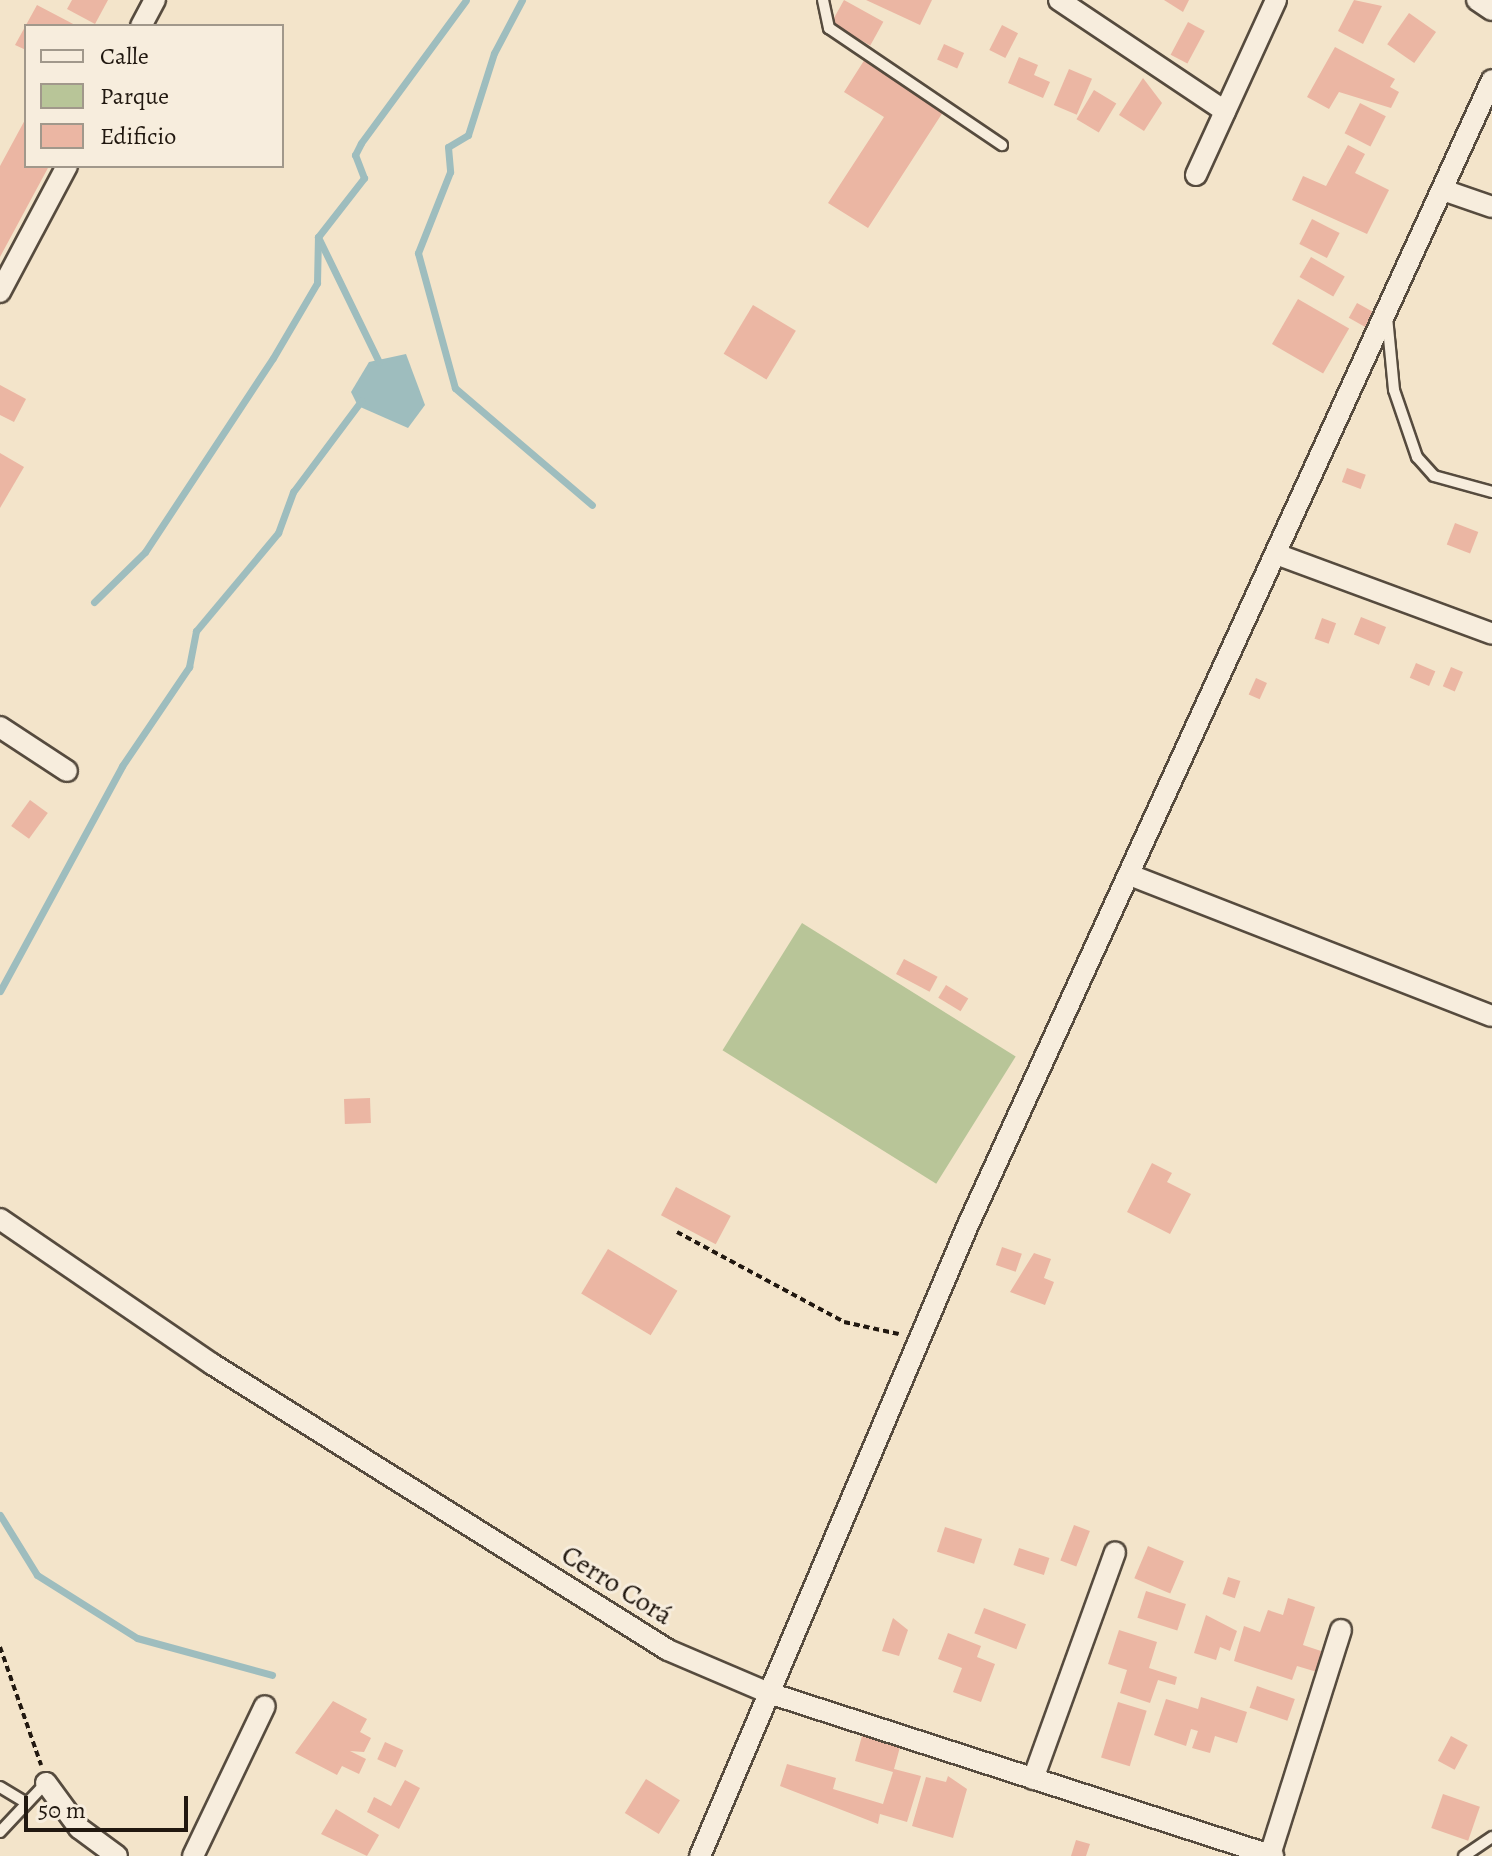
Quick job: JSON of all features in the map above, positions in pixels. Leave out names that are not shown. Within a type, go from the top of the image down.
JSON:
[{"type":"street","points":[[142,24],[155,0]]},
{"type":"street","points":[[1059,0],[1225,111]]},
{"type":"street","points":[[1196,175],[1276,0]]},
{"type":"street","points":[[1477,0],[1492,10]]},
{"type":"street","points":[[700,1856],[921,1336],[1279,555],[1492,80]]},
{"type":"street","points":[[0,292],[66,168]]},
{"type":"street","points":[[1443,190],[1492,207]]},
{"type":"street","points":[[1279,555],[1492,634]]},
{"type":"street","points":[[0,727],[67,771]]},
{"type":"street","points":[[1130,875],[1492,1016]]},
{"type":"street","name":"Cerro Corá","points":[[0,1219],[212,1364],[668,1650],[769,1693],[1271,1856]]},
{"type":"street","points":[[1033,1779],[1115,1552]]},
{"type":"street","points":[[1271,1856],[1341,1630]]},
{"type":"street","points":[[193,1856],[265,1706]]},
{"type":"street","points":[[46,1783],[79,1828],[117,1856]]},
{"type":"lane","points":[[823,0],[829,28],[1002,145]]},
{"type":"lane","points":[[1387,313],[1394,390],[1417,457],[1434,476],[1492,492]]},
{"type":"lane","points":[[0,1832],[46,1783]]},
{"type":"lane","points":[[0,1787],[27,1803]]},
{"type":"lane","points":[[1464,1856],[1492,1837]]},
{"type":"path","points":[[677,1232],[844,1322],[921,1336]]},
{"type":"path","points":[[0,1647],[46,1783]]},
{"type":"green space","points":[[802,923],[1016,1057],[936,1184],[723,1050]]},
{"type":"water","points":[[406,354],[425,405],[408,428],[358,406],[351,392],[369,362]]},
{"type":"building","points":[[72,0],[108,0],[95,24],[67,9]]},
{"type":"building","points":[[844,0],[883,22],[870,45],[831,24]]},
{"type":"building","points":[[866,0],[932,0],[920,25]]},
{"type":"building","points":[[1164,0],[1189,0],[1183,12]]},
{"type":"building","points":[[1354,0],[1382,6],[1363,44],[1338,31]]},
{"type":"building","points":[[37,5],[73,24],[27,24]]},
{"type":"building","points":[[1409,13],[1436,32],[1414,63],[1387,44]]},
{"type":"building","points":[[1188,22],[1205,31],[1187,64],[1171,55]]},
{"type":"building","points":[[1002,25],[1018,33],[1005,58],[989,50]]},
{"type":"building","points":[[24,29],[24,49],[15,45]]},
{"type":"building","points":[[944,44],[964,53],[957,68],[937,60]]},
{"type":"building","points":[[1335,47],[1395,79],[1390,87],[1399,92],[1391,108],[1339,92],[1329,109],[1307,97]]},
{"type":"building","points":[[1019,57],[1038,65],[1034,75],[1050,82],[1043,98],[1008,83]]},
{"type":"building","points":[[865,59],[945,109],[868,228],[828,203],[884,117],[844,92]]},
{"type":"building","points":[[1069,69],[1092,79],[1077,115],[1054,105]]},
{"type":"building","points":[[1143,78],[1162,103],[1144,131],[1119,115]]},
{"type":"building","points":[[1094,90],[1116,103],[1099,133],[1076,119]]},
{"type":"building","points":[[1360,103],[1386,116],[1370,146],[1345,133]]},
{"type":"building","points":[[24,122],[24,168],[48,168],[0,257],[0,166]]},
{"type":"building","points":[[1348,145],[1365,154],[1355,173],[1389,190],[1367,234],[1292,200],[1303,176],[1326,186]]},
{"type":"building","points":[[1312,219],[1340,233],[1327,258],[1299,244]]},
{"type":"building","points":[[1311,257],[1345,276],[1333,296],[1300,277]]},
{"type":"building","points":[[1298,299],[1349,328],[1323,374],[1272,344]]},
{"type":"building","points":[[1357,303],[1384,318],[1376,333],[1349,318]]},
{"type":"building","points":[[753,305],[796,331],[767,380],[724,354]]},
{"type":"building","points":[[0,385],[26,399],[14,422],[0,415]]},
{"type":"building","points":[[0,453],[24,467],[0,508]]},
{"type":"building","points":[[1347,468],[1366,475],[1361,489],[1342,482]]},
{"type":"building","points":[[1455,523],[1478,532],[1470,553],[1447,544]]},
{"type":"building","points":[[1361,617],[1386,627],[1379,645],[1354,635]]},
{"type":"building","points":[[1322,618],[1336,623],[1329,644],[1314,639]]},
{"type":"building","points":[[1416,663],[1435,671],[1429,686],[1410,678]]},
{"type":"building","points":[[1451,667],[1463,672],[1455,691],[1443,686]]},
{"type":"building","points":[[1256,678],[1267,683],[1260,699],[1249,694]]},
{"type":"building","points":[[30,800],[48,813],[29,839],[11,826]]},
{"type":"building","points":[[904,959],[938,977],[930,992],[896,974]]},
{"type":"building","points":[[946,985],[968,998],[961,1011],[938,998]]},
{"type":"building","points":[[370,1098],[371,1123],[345,1124],[344,1099]]},
{"type":"building","points":[[1152,1163],[1172,1173],[1167,1182],[1191,1194],[1170,1234],[1127,1212]]},
{"type":"building","points":[[676,1187],[731,1216],[716,1244],[661,1215]]},
{"type":"building","points":[[1002,1247],[1022,1254],[1016,1272],[996,1265]]},
{"type":"building","points":[[608,1249],[677,1291],[651,1335],[581,1294]]},
{"type":"building","points":[[1034,1253],[1051,1259],[1044,1278],[1054,1282],[1045,1305],[1010,1292]]},
{"type":"building","points":[[1074,1525],[1090,1531],[1076,1567],[1060,1560]]},
{"type":"building","points":[[945,1527],[982,1539],[974,1564],[937,1552]]},
{"type":"building","points":[[1148,1546],[1184,1561],[1170,1593],[1134,1578]]},
{"type":"building","points":[[1019,1548],[1049,1558],[1044,1575],[1013,1565]]},
{"type":"building","points":[[1228,1577],[1240,1581],[1235,1598],[1222,1594]]},
{"type":"building","points":[[1146,1591],[1186,1604],[1177,1631],[1137,1618]]},
{"type":"building","points":[[1288,1598],[1315,1607],[1303,1645],[1324,1652],[1317,1672],[1297,1666],[1292,1680],[1234,1661],[1244,1626],[1260,1632],[1268,1610],[1283,1615]]},
{"type":"building","points":[[984,1608],[1026,1624],[1016,1649],[974,1633]]},
{"type":"building","points":[[1206,1615],[1237,1631],[1230,1651],[1220,1647],[1216,1660],[1194,1653]]},
{"type":"building","points":[[893,1618],[908,1630],[899,1656],[882,1651]]},
{"type":"building","points":[[1119,1630],[1157,1642],[1149,1668],[1177,1677],[1175,1685],[1158,1680],[1150,1703],[1120,1693],[1127,1670],[1108,1664]]},
{"type":"building","points":[[948,1633],[981,1646],[977,1657],[995,1664],[981,1702],[953,1692],[962,1668],[938,1659]]},
{"type":"building","points":[[1257,1686],[1295,1699],[1287,1721],[1250,1708]]},
{"type":"building","points":[[1201,1697],[1247,1712],[1237,1743],[1215,1736],[1210,1753],[1192,1748],[1198,1731],[1191,1729],[1186,1746],[1154,1735],[1166,1699],[1198,1709]]},
{"type":"building","points":[[333,1701],[367,1719],[360,1732],[371,1738],[364,1752],[350,1751],[366,1759],[359,1774],[342,1766],[337,1775],[295,1753]]},
{"type":"building","points":[[1118,1702],[1147,1711],[1130,1766],[1101,1757]]},
{"type":"building","points":[[862,1736],[900,1747],[894,1769],[921,1776],[907,1822],[880,1814],[878,1824],[780,1786],[787,1764],[836,1778],[833,1789],[883,1804],[893,1772],[855,1761]]},
{"type":"building","points":[[1451,1736],[1468,1745],[1455,1770],[1438,1761]]},
{"type":"building","points":[[385,1742],[403,1750],[396,1767],[377,1759]]},
{"type":"building","points":[[948,1776],[967,1789],[953,1838],[912,1826],[926,1777],[946,1782]]},
{"type":"building","points":[[646,1779],[680,1800],[659,1834],[625,1813]]},
{"type":"building","points":[[405,1780],[420,1788],[399,1829],[367,1812],[374,1797],[391,1806]]},
{"type":"building","points":[[1443,1794],[1480,1807],[1468,1841],[1431,1828]]},
{"type":"building","points":[[336,1809],[379,1835],[367,1856],[321,1834]]},
{"type":"building","points":[[1076,1840],[1090,1844],[1086,1856],[1071,1856]]},
{"type":"waterway","points":[[94,602],[145,552],[273,358],[317,283],[318,237],[364,178],[355,155],[361,143],[466,0]]},
{"type":"waterway","points":[[522,0],[494,53],[468,135],[448,147],[450,172],[418,253],[455,388],[592,505]]},
{"type":"waterway","points":[[318,237],[379,362]]},
{"type":"waterway","points":[[0,991],[122,766],[189,667],[196,631],[278,533],[293,492],[361,401]]},
{"type":"waterway","points":[[0,1515],[37,1575],[137,1638],[272,1675]]}]
